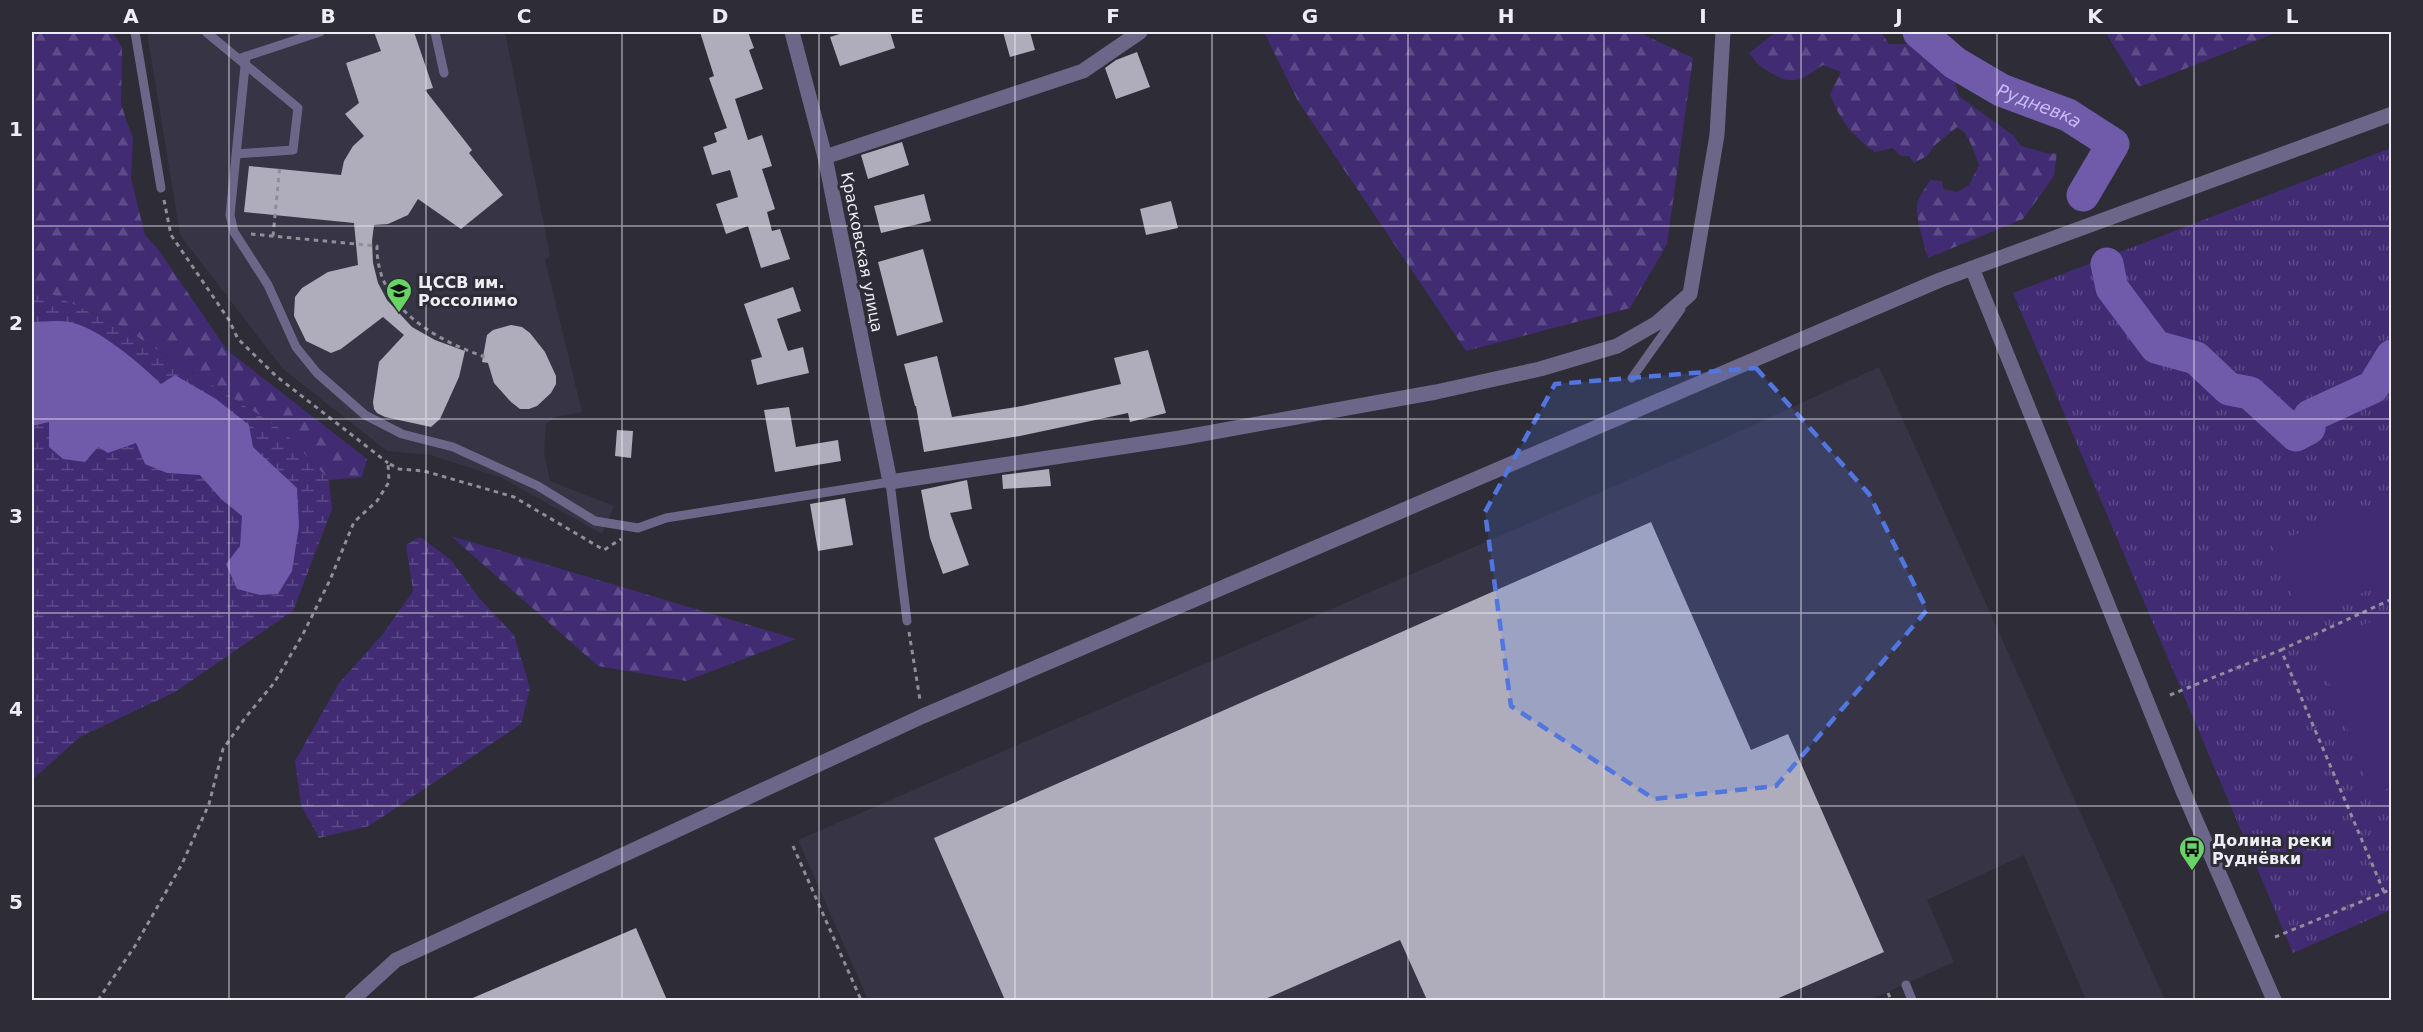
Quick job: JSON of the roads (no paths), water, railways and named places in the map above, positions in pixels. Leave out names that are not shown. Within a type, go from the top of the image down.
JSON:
[{"type":"street","name":"Красковская улица","points":[[792,32],[825,157],[890,482]]},
{"type":"street","points":[[825,157],[1083,71],[1140,32]]},
{"type":"street","points":[[890,482],[1180,438],[1436,392],[1540,369],[1617,346],[1657,323],[1690,294],[1717,135],[1723,32]]},
{"type":"street","points":[[352,1000],[396,960],[923,716],[1705,380],[1972,268],[2391,114]]},
{"type":"street","points":[[1972,268],[2183,791],[2274,1000]]},
{"type":"lane","points":[[135,32],[161,188]]},
{"type":"lane","points":[[206,32],[243,60],[298,108],[293,150],[236,154]]},
{"type":"lane","points":[[243,60],[320,32]]},
{"type":"lane","points":[[435,32],[444,73]]},
{"type":"lane","points":[[243,60],[231,215],[234,232],[268,285],[296,347],[305,360],[365,415],[402,434],[453,447],[538,486],[595,520],[638,528],[666,518],[890,482],[907,621]]},
{"type":"lane","points":[[1632,378],[1690,294]]},
{"type":"lane","points":[[1906,985],[1912,1000]]},
{"type":"waterway","name":"Рудневка","points":[[1919,32],[1955,63],[2001,90],[2068,115],[2113,144],[2083,195]]},
{"type":"waterway","name":"Рудневка","points":[[2107,264],[2112,288],[2156,347],[2196,358],[2229,389],[2250,393],[2296,435],[2309,428],[2310,416],[2373,387],[2392,356]]},
{"type":"place","name":"ЦССВ им. Россолимо","points":[[399,314]]},
{"type":"place","name":"Долина реки Руднёвки","points":[[2192,872]]}]
